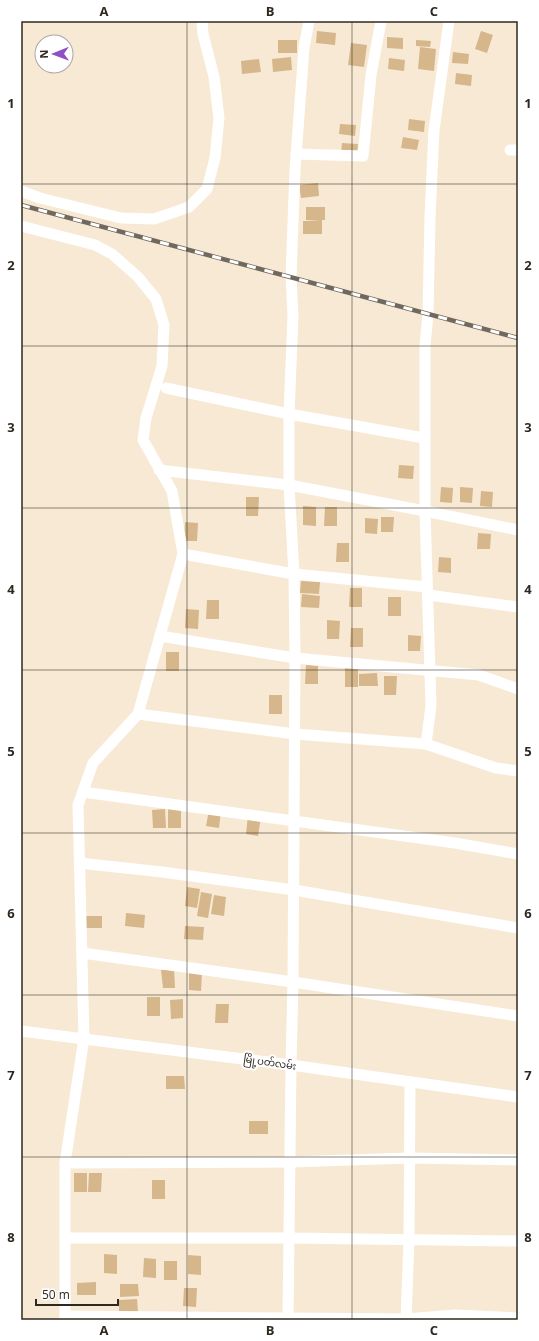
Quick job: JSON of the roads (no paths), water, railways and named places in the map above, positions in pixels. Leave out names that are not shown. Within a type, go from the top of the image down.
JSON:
[{"type":"street","points":[[21,191],[40,198],[121,218],[154,219],[189,207],[207,189],[215,158],[219,118],[214,78],[203,34],[202,21]]},
{"type":"street","points":[[288,1319],[291,1065],[294,982],[295,734],[294,574],[290,485],[289,414],[293,315],[291,277],[296,154],[304,48],[308,21]]},
{"type":"street","points":[[296,154],[363,156],[371,75],[381,21]]},
{"type":"street","points":[[426,744],[431,706],[425,511],[425,345],[428,314],[434,130],[449,21]]},
{"type":"street","points":[[21,226],[95,245],[112,254],[138,277],[156,299],[164,325],[162,366],[146,418],[143,440],[172,491],[183,554],[138,714],[93,763],[78,805],[84,1038],[65,1163],[65,1318],[406,1319],[455,1315],[518,1318]]},
{"type":"street","points":[[166,388],[289,414],[424,438]]},
{"type":"street","points":[[159,470],[290,485],[518,530]]},
{"type":"street","points":[[183,554],[294,574],[427,591],[518,607]]},
{"type":"street","points":[[160,636],[295,658],[479,675],[518,689]]},
{"type":"street","points":[[138,714],[295,734],[426,744],[496,768],[518,771]]},
{"type":"street","points":[[83,792],[294,820],[455,843],[518,854]]},
{"type":"street","points":[[79,863],[162,872],[294,890],[518,928]]},
{"type":"street","points":[[82,953],[294,982],[518,1016]]},
{"type":"street","name":"မြို့ပတ်လမ်း","points":[[21,1031],[291,1065],[518,1097]]},
{"type":"street","points":[[406,1319],[409,1240],[410,1082]]},
{"type":"street","points":[[65,1163],[290,1162],[409,1158],[518,1160]]},
{"type":"street","points":[[65,1238],[289,1238],[518,1241]]},
{"type":"railway","points":[[21,205],[518,338]]}]
